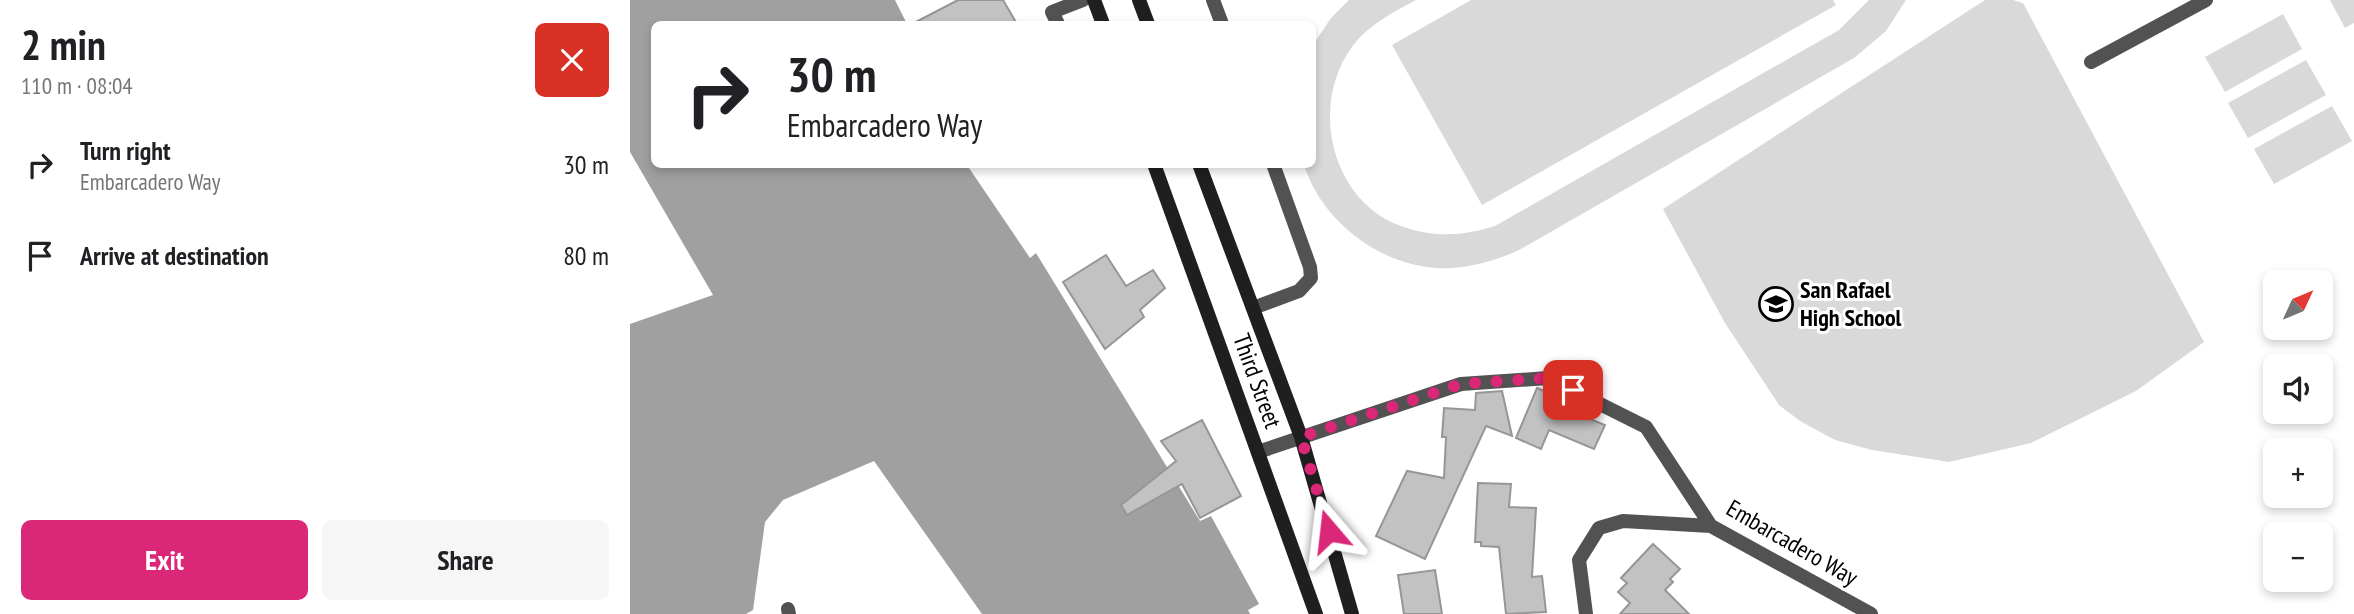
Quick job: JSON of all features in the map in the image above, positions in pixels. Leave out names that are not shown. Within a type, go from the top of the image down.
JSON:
[{"type":"main road","points":[[1094,0],[1102,21]]},
{"type":"main road","points":[[1139,0],[1147,21]]},
{"type":"main road","name":"Third Street","points":[[1155,168],[1316,614]]},
{"type":"main road","name":"Third Street","points":[[1200,168],[1301,437],[1352,614]]},
{"type":"street","points":[[1056,21],[1052,12],[1083,0]]},
{"type":"street","points":[[1213,0],[1221,21]]},
{"type":"street","points":[[2091,62],[2206,0]]},
{"type":"street","points":[[1253,308],[1299,291],[1311,278],[1310,267],[1274,168]]},
{"type":"street","name":"Embarcadero Way","points":[[1258,452],[1461,384],[1548,378],[1646,427],[1711,526],[1871,614]]},
{"type":"street","points":[[1587,614],[1579,560],[1599,528],[1623,521],[1711,526]]},
{"type":"shaded area","points":[[630,0],[895,0],[906,21],[651,21],[651,168],[969,168],[1030,258],[1036,253],[1200,521],[1211,516],[1259,604],[1248,610],[1250,614],[982,614],[874,461],[783,500],[765,522],[753,610],[746,614],[630,614],[630,324],[713,295],[630,152]]},
{"type":"shaded area","points":[[1349,0],[1416,0],[1381,20],[1365,32],[1352,47],[1339,70],[1332,96],[1330,123],[1334,149],[1343,174],[1358,196],[1377,214],[1413,230],[1448,234],[1495,226],[1839,30],[1869,0],[1906,0],[1886,31],[1854,58],[1519,250],[1486,262],[1452,268],[1428,267],[1382,253],[1342,225],[1313,187],[1305,168],[1316,168],[1316,40],[1331,18]]},
{"type":"shaded area","points":[[1471,0],[1833,0],[1836,5],[1482,205],[1392,45]]},
{"type":"shaded area","points":[[1985,0],[2013,0],[2023,3],[2204,342],[2136,391],[2031,443],[1949,462],[1872,450],[1835,440],[1800,421],[1779,405],[1725,323],[1663,209]]},
{"type":"shaded area","points":[[2330,0],[2354,0],[2354,23],[2345,28]]},
{"type":"shaded area","points":[[2283,14],[2302,49],[2225,92],[2205,57]]},
{"type":"shaded area","points":[[2306,60],[2326,95],[2248,138],[2228,103]]},
{"type":"shaded area","points":[[2332,106],[2352,141],[2274,184],[2254,149]]},
{"type":"building","points":[[958,0],[1003,0],[1015,21],[918,21]]},
{"type":"building","points":[[1106,255],[1126,286],[1153,270],[1165,288],[1140,310],[1144,317],[1105,349],[1063,282]]},
{"type":"building","points":[[1537,388],[1583,407],[1580,415],[1605,425],[1594,449],[1549,430],[1541,449],[1516,438]]},
{"type":"building","points":[[1502,391],[1512,436],[1486,426],[1425,559],[1376,536],[1407,471],[1444,478],[1444,408],[1475,410],[1476,393]]},
{"type":"building","points":[[1202,420],[1241,496],[1200,518],[1182,484],[1127,515],[1121,505],[1176,461],[1161,441]]},
{"type":"building","points":[[1478,483],[1511,484],[1509,507],[1536,508],[1532,577],[1542,576],[1546,612],[1506,614],[1499,547],[1481,546],[1481,542],[1475,542]]},
{"type":"building","points":[[1653,544],[1680,569],[1670,579],[1673,582],[1665,590],[1689,614],[1620,614],[1630,603],[1618,592],[1627,583],[1621,578]]},
{"type":"building","points":[[1435,570],[1442,614],[1404,614],[1398,575]]},
{"type":"place","name":"San Rafael High School","points":[[1776,304]]},
{"type":"route","points":[[1329,531],[1301,437],[1461,384],[1548,378],[1573,390]]}]
